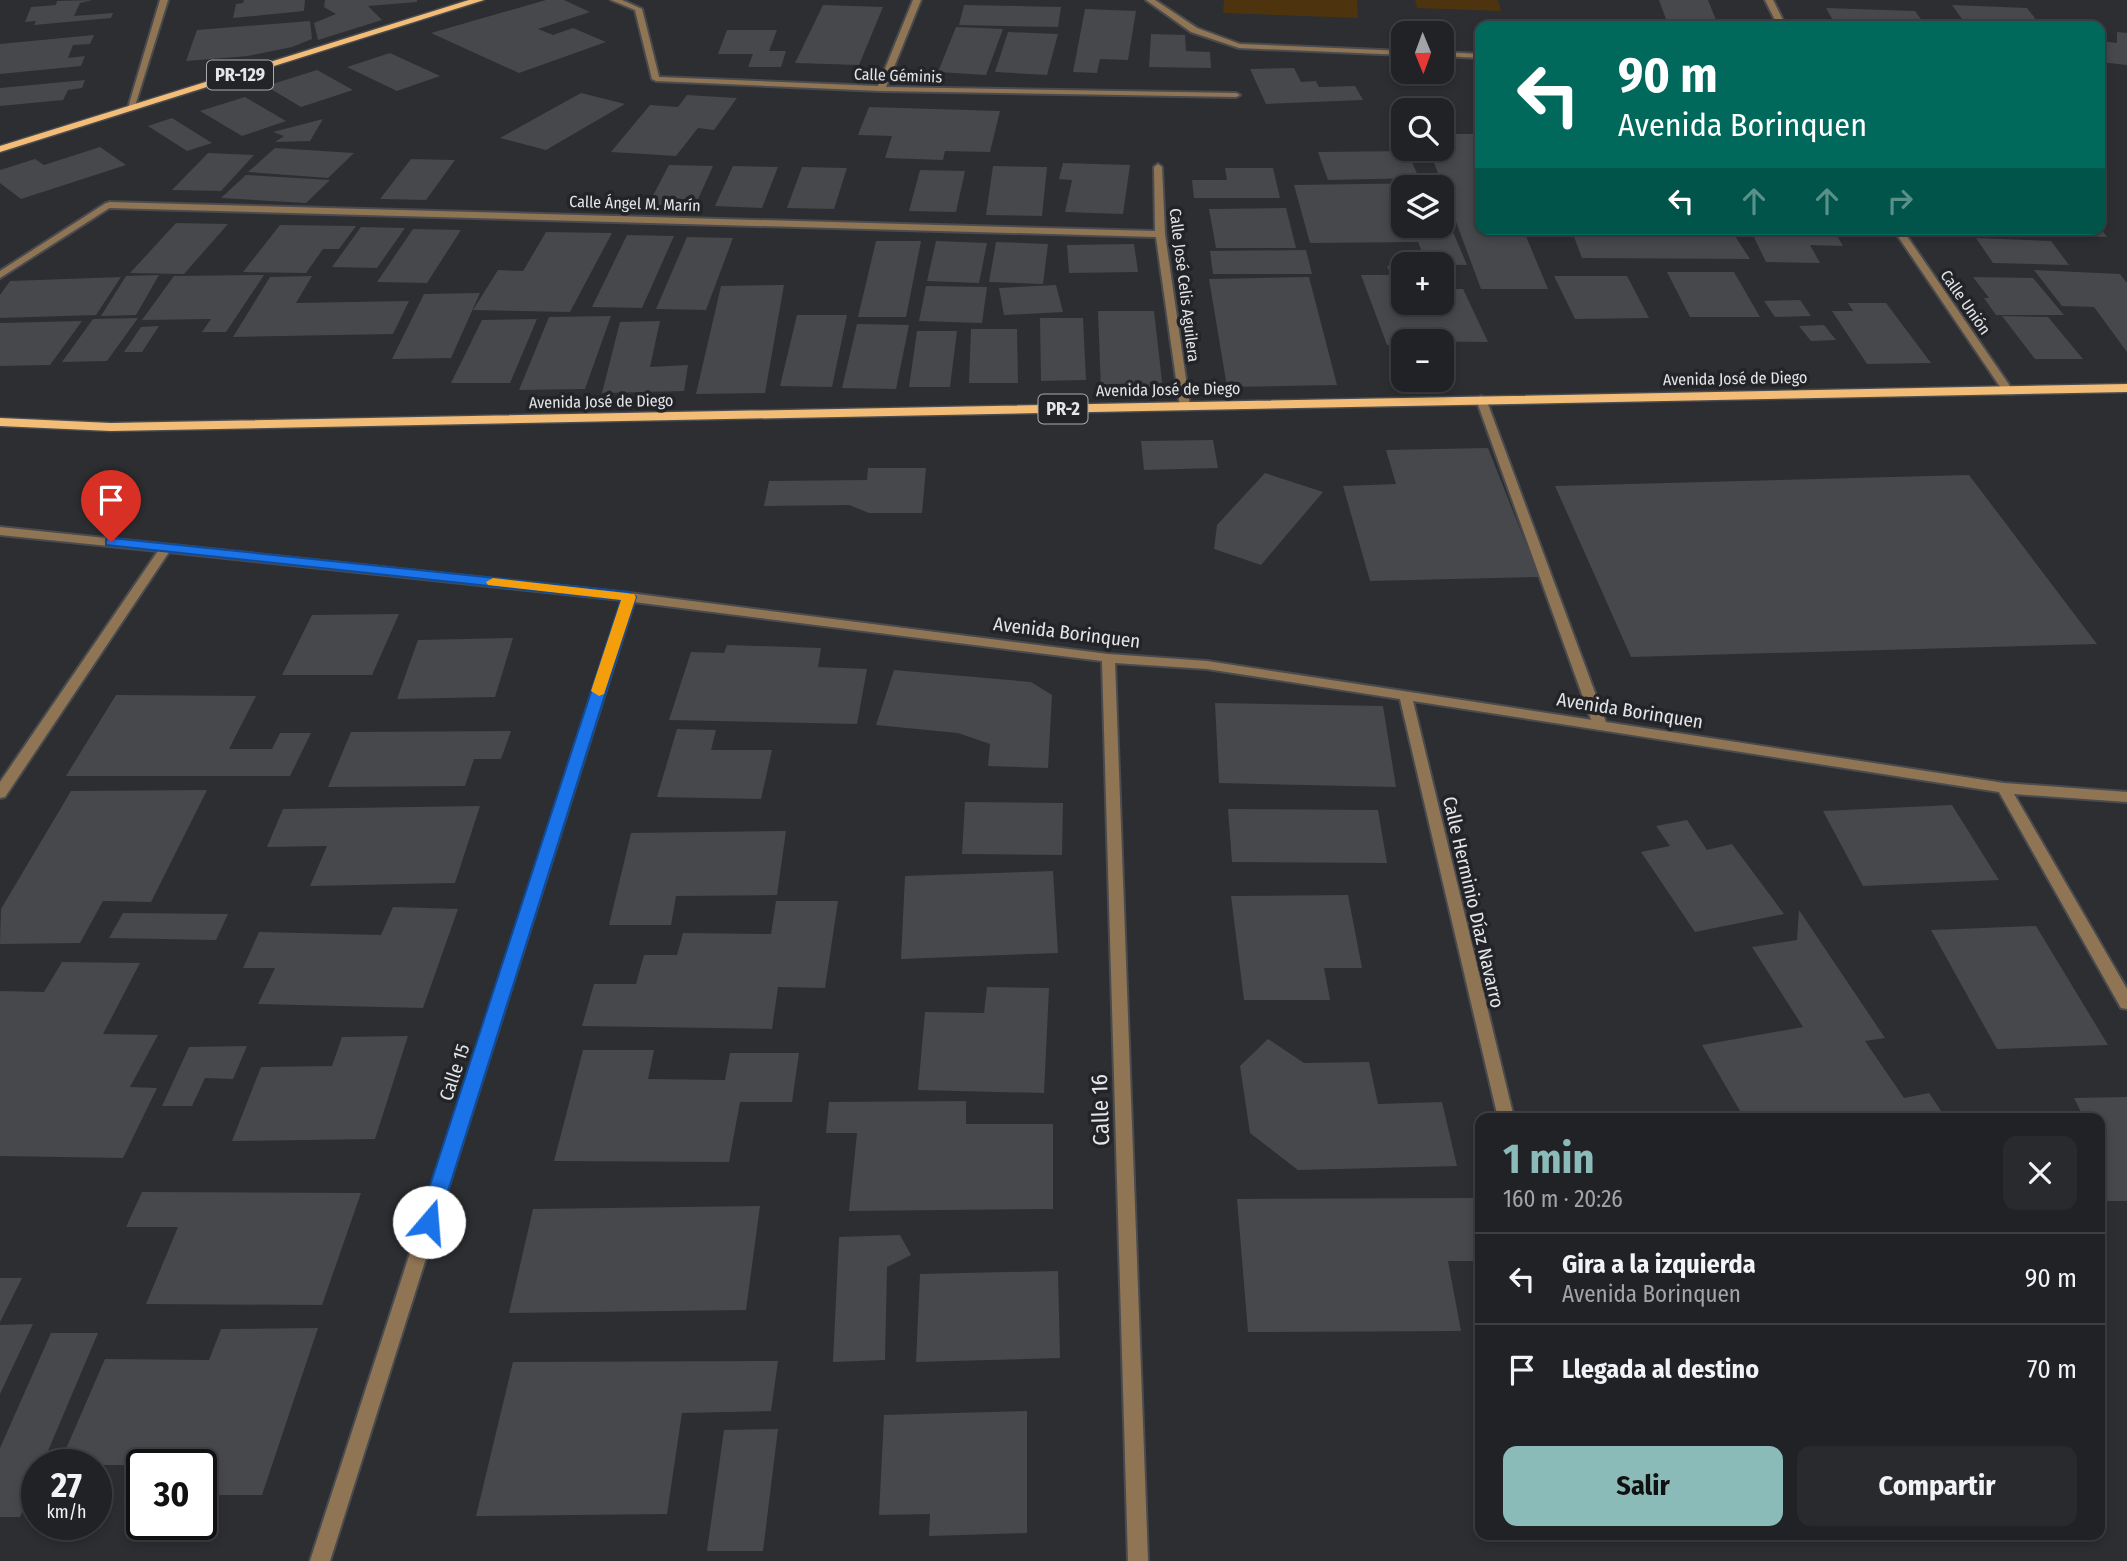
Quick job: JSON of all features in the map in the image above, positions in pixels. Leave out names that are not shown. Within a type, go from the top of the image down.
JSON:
[{"type":"main road","name":"PR-129","points":[[0,149],[479,0]]},
{"type":"main road","name":"Avenida José de Diego","points":[[0,422],[139,426],[2127,388]]},
{"type":"street","points":[[130,109],[164,0]]},
{"type":"street","name":"Calle Géminis","points":[[615,0],[638,9],[656,79],[881,89],[1236,96]]},
{"type":"street","points":[[881,89],[917,0]]},
{"type":"street","points":[[1150,0],[1194,30],[1239,46],[1391,52]]},
{"type":"street","points":[[1769,0],[1780,21]]},
{"type":"street","points":[[1454,55],[1475,56]]},
{"type":"street","name":"Calle José Celis Aguilera","points":[[1158,167],[1160,234],[1185,407]]},
{"type":"street","name":"Calle Ángel M. Marín","points":[[0,275],[108,205],[1160,234]]},
{"type":"street","name":"Calle Unión","points":[[1901,235],[2009,392]]},
{"type":"street","points":[[1481,399],[1600,725]]},
{"type":"street","name":"Avenida Borinquen","points":[[0,531],[629,597],[1108,658],[1207,665],[2004,788],[2127,797]]},
{"type":"street","points":[[0,793],[166,548]]},
{"type":"street","name":"Calle 15","points":[[320,1561],[629,597]]},
{"type":"street","name":"Calle 16","points":[[1108,658],[1138,1561]]},
{"type":"street","name":"Calle Herminio Díaz Navarro","points":[[1405,694],[1505,1113]]},
{"type":"street","points":[[2004,788],[2127,1003]]},
{"type":"shaded area","points":[[1224,0],[1357,0],[1358,18],[1223,13]]},
{"type":"shaded area","points":[[1415,0],[1498,0],[1501,11],[1417,8]]},
{"type":"building","points":[[92,0],[80,3],[74,16],[113,13],[111,18],[34,25],[36,21],[25,22],[31,7],[56,5],[57,1]]},
{"type":"building","points":[[244,0],[305,0],[304,11],[233,18],[236,4],[243,3]]},
{"type":"building","points":[[325,0],[417,2],[368,6],[382,20],[318,40],[314,23],[336,14],[324,7]]},
{"type":"building","points":[[546,0],[564,0],[590,12],[538,29],[553,35],[573,28],[606,42],[519,73],[431,33]]},
{"type":"building","points":[[1659,0],[1708,0],[1716,21],[1667,21]]},
{"type":"building","points":[[823,5],[883,7],[859,65],[795,63]]},
{"type":"building","points":[[964,5],[1061,7],[1058,27],[959,25]]},
{"type":"building","points":[[1952,5],[2027,8],[2037,21],[1963,21]]},
{"type":"building","points":[[1826,8],[1915,11],[1922,21],[1833,21]]},
{"type":"building","points":[[1085,9],[1136,11],[1128,60],[1100,59],[1097,73],[1073,72]]},
{"type":"building","points":[[310,21],[312,39],[292,47],[248,56],[186,61],[197,30]]},
{"type":"building","points":[[956,27],[1003,29],[986,75],[938,72]]},
{"type":"building","points":[[727,30],[777,30],[769,51],[786,51],[781,67],[748,67],[753,54],[718,54]]},
{"type":"building","points":[[1008,32],[1058,34],[1047,75],[995,72]]},
{"type":"building","points":[[2117,32],[2127,33],[2127,65],[2105,63],[2105,42],[2117,43]]},
{"type":"building","points":[[1151,34],[1185,35],[1186,51],[1210,52],[1211,68],[1149,67]]},
{"type":"building","points":[[94,35],[90,44],[73,45],[68,58],[85,56],[81,66],[0,74],[0,44]]},
{"type":"building","points":[[390,53],[440,76],[397,91],[347,67]]},
{"type":"building","points":[[1294,68],[1301,82],[1316,81],[1319,87],[1355,86],[1363,100],[1266,104],[1250,69]]},
{"type":"building","points":[[317,70],[353,90],[301,107],[266,86]]},
{"type":"building","points":[[85,80],[82,88],[68,90],[63,100],[0,106],[0,88]]},
{"type":"building","points":[[581,93],[625,104],[546,150],[500,138]]},
{"type":"building","points":[[687,95],[737,98],[714,130],[698,128],[676,156],[611,152],[650,105],[678,107]]},
{"type":"building","points":[[245,97],[286,121],[242,136],[200,111]]},
{"type":"building","points":[[869,107],[1000,111],[990,152],[945,151],[943,160],[885,158],[892,136],[858,135]]},
{"type":"building","points":[[172,118],[212,143],[187,151],[148,126]]},
{"type":"building","points":[[323,119],[310,141],[275,142],[284,136],[273,132]]},
{"type":"building","points":[[1454,134],[1475,134],[1475,235],[1526,235],[1548,289],[1481,289],[1454,216],[1454,175],[1439,175],[1433,161],[1454,161]]},
{"type":"building","points":[[100,147],[126,165],[21,199],[0,183],[0,170],[35,159],[44,165]]},
{"type":"building","points":[[275,148],[354,153],[328,178],[248,172]]},
{"type":"building","points":[[1391,151],[1391,161],[1411,161],[1418,175],[1391,175],[1391,179],[1328,180],[1318,152]]},
{"type":"building","points":[[208,153],[254,155],[221,191],[172,190]]},
{"type":"building","points":[[411,159],[455,160],[426,200],[380,199]]},
{"type":"building","points":[[1063,163],[1130,165],[1123,214],[1065,212],[1072,180],[1059,179]]},
{"type":"building","points":[[669,165],[713,166],[695,206],[648,205]]},
{"type":"building","points":[[733,166],[778,167],[762,208],[715,206]]},
{"type":"building","points":[[993,166],[1047,167],[1042,216],[986,215]]},
{"type":"building","points":[[802,167],[847,168],[834,209],[787,208]]},
{"type":"building","points":[[1225,168],[1273,168],[1280,198],[1194,198],[1192,180],[1227,180]]},
{"type":"building","points":[[920,170],[965,171],[956,212],[909,211]]},
{"type":"building","points":[[246,175],[330,180],[306,203],[221,198]]},
{"type":"building","points":[[1391,184],[1391,238],[1454,238],[1454,234],[1467,265],[1454,265],[1454,252],[1422,252],[1418,242],[1310,243],[1294,185]]},
{"type":"building","points":[[1286,208],[1296,248],[1216,248],[1209,209]]},
{"type":"building","points":[[176,223],[228,224],[184,274],[130,273]]},
{"type":"building","points":[[280,225],[356,226],[339,249],[323,249],[306,273],[243,272]]},
{"type":"building","points":[[361,227],[405,228],[377,268],[332,267]]},
{"type":"building","points":[[413,229],[461,230],[427,283],[377,282]]},
{"type":"building","points":[[546,232],[612,233],[570,312],[473,310],[498,270],[523,271]]},
{"type":"building","points":[[2105,234],[2107,237],[2042,235]]},
{"type":"building","points":[[627,235],[674,236],[642,308],[592,307]]},
{"type":"building","points":[[1573,235],[1734,235],[1750,259],[1582,258]]},
{"type":"building","points":[[1753,235],[1837,235],[1843,246],[1810,245],[1820,263],[1766,262]]},
{"type":"building","points":[[687,237],[733,238],[706,310],[656,309]]},
{"type":"building","points":[[1976,238],[2051,241],[2069,265],[1993,263]]},
{"type":"building","points":[[876,241],[921,241],[906,317],[858,317]]},
{"type":"building","points":[[936,241],[987,243],[979,283],[927,281]]},
{"type":"building","points":[[996,242],[1048,244],[1043,284],[989,282]]},
{"type":"building","points":[[1134,244],[1138,272],[1069,273],[1067,245]]},
{"type":"building","points":[[1306,250],[1312,274],[1213,274],[1210,251]]},
{"type":"building","points":[[2034,270],[2120,274],[2127,283],[2127,352],[2094,307],[2062,306]]},
{"type":"building","points":[[1667,272],[1734,272],[1760,317],[1690,317]]},
{"type":"building","points":[[159,275],[136,315],[101,316],[126,276]]},
{"type":"building","points":[[264,275],[226,332],[202,332],[211,319],[142,320],[174,276]]},
{"type":"building","points":[[1361,275],[1391,275],[1391,315],[1454,315],[1454,289],[1463,289],[1488,342],[1454,342],[1454,329],[1391,329],[1391,345],[1387,345]]},
{"type":"building","points":[[312,276],[296,303],[409,301],[393,334],[233,337],[270,277]]},
{"type":"building","points":[[1554,276],[1627,276],[1649,318],[1575,319]]},
{"type":"building","points":[[121,277],[96,315],[0,318],[0,295],[10,281]]},
{"type":"building","points":[[1309,277],[1337,385],[1227,387],[1209,279]]},
{"type":"building","points":[[1973,277],[2033,278],[2064,315],[1996,315],[1984,298],[1989,298]]},
{"type":"building","points":[[784,285],[765,393],[696,394],[721,286]]},
{"type":"building","points":[[1056,285],[1063,312],[1004,315],[999,288]]},
{"type":"building","points":[[926,286],[987,287],[982,323],[919,321]]},
{"type":"building","points":[[480,293],[451,358],[392,359],[424,294]]},
{"type":"building","points":[[1800,300],[1811,316],[1775,317],[1764,301]]},
{"type":"building","points":[[1848,303],[1886,303],[1931,363],[1867,364],[1832,311],[1853,311]]},
{"type":"building","points":[[1098,311],[1154,311],[1163,390],[1101,390]]},
{"type":"building","points":[[797,315],[847,315],[832,387],[780,386]]},
{"type":"building","points":[[611,316],[585,389],[519,390],[549,317]]},
{"type":"building","points":[[2002,316],[2048,317],[2083,359],[2035,359]]},
{"type":"building","points":[[138,318],[107,361],[62,362],[93,319]]},
{"type":"building","points":[[1040,318],[1083,318],[1086,380],[1041,381]]},
{"type":"building","points":[[537,319],[510,383],[451,383],[482,320]]},
{"type":"building","points":[[82,321],[50,365],[0,366],[0,323]]},
{"type":"building","points":[[660,321],[650,367],[688,365],[684,391],[602,393],[620,322]]},
{"type":"building","points":[[857,324],[909,325],[896,389],[842,388]]},
{"type":"building","points":[[1824,325],[1836,340],[1811,341],[1799,326]]},
{"type":"building","points":[[159,326],[142,352],[124,352],[141,327]]},
{"type":"building","points":[[971,329],[1017,329],[1018,383],[969,383]]},
{"type":"building","points":[[917,331],[957,331],[950,387],[909,387]]},
{"type":"building","points":[[1213,440],[1218,468],[1144,470],[1141,441]]},
{"type":"building","points":[[1488,448],[1539,577],[1370,581],[1343,486],[1396,484],[1386,450]]},
{"type":"building","points":[[868,468],[926,468],[922,513],[869,513],[849,505],[764,506],[769,481],[867,480]]},
{"type":"building","points":[[1265,473],[1323,492],[1261,565],[1214,549],[1217,525]]},
{"type":"building","points":[[1969,475],[2097,644],[1631,657],[1555,486]]},
{"type":"building","points":[[399,614],[372,675],[282,675],[312,615]]},
{"type":"building","points":[[513,638],[495,697],[397,699],[418,640]]},
{"type":"building","points":[[727,645],[821,648],[818,667],[867,669],[857,724],[669,720],[691,652],[724,653]]},
{"type":"building","points":[[894,670],[1031,682],[1052,695],[1048,768],[988,766],[990,744],[958,733],[876,725]]},
{"type":"building","points":[[116,695],[256,696],[229,749],[272,749],[280,733],[311,733],[290,776],[66,776]]},
{"type":"building","points":[[1215,703],[1383,706],[1396,787],[1219,783]]},
{"type":"building","points":[[677,729],[716,730],[711,750],[772,750],[761,799],[657,797]]},
{"type":"building","points":[[511,731],[501,759],[474,759],[465,786],[328,787],[351,732]]},
{"type":"building","points":[[207,790],[151,902],[103,901],[80,943],[0,944],[1,909],[71,791]]},
{"type":"building","points":[[965,802],[1063,803],[1062,855],[962,854]]},
{"type":"building","points":[[1952,805],[1999,880],[1863,886],[1823,811]]},
{"type":"building","points":[[480,806],[455,883],[310,886],[327,846],[267,847],[283,809]]},
{"type":"building","points":[[1228,809],[1378,810],[1387,863],[1232,862]]},
{"type":"building","points":[[1687,820],[1707,850],[1732,844],[1784,914],[1695,932],[1641,852],[1670,846],[1656,826]]},
{"type":"building","points":[[786,831],[777,895],[676,896],[671,925],[609,925],[631,833]]},
{"type":"building","points":[[1053,871],[1058,953],[901,959],[905,876]]},
{"type":"building","points":[[1348,895],[1362,968],[1324,968],[1330,1000],[1244,1000],[1231,896]]},
{"type":"building","points":[[776,901],[838,901],[825,988],[778,987],[772,1029],[582,1026],[594,984],[636,984],[644,955],[677,955],[683,933],[771,934]]},
{"type":"building","points":[[393,907],[458,909],[423,1008],[258,1004],[275,968],[243,968],[259,932],[381,935]]},
{"type":"building","points":[[1799,910],[1885,1038],[1865,1041],[1904,1098],[1929,1093],[1943,1113],[1741,1113],[1702,1045],[1803,1027],[1752,947],[1797,940]]},
{"type":"building","points":[[123,913],[228,914],[216,940],[109,938]]},
{"type":"building","points":[[2036,926],[2108,1045],[1997,1049],[1931,930]]},
{"type":"building","points":[[62,962],[140,963],[103,1034],[158,1035],[130,1087],[157,1088],[123,1158],[0,1156],[0,991],[44,992]]},
{"type":"building","points":[[987,987],[1049,988],[1044,1093],[918,1090],[925,1012],[984,1013]]},
{"type":"building","points":[[408,1036],[375,1139],[232,1141],[261,1067],[332,1066],[342,1037]]},
{"type":"building","points":[[1268,1039],[1304,1063],[1369,1062],[1378,1104],[1442,1102],[1457,1166],[1298,1170],[1250,1133],[1240,1066]]},
{"type":"building","points":[[247,1046],[233,1079],[205,1078],[192,1106],[162,1106],[189,1047]]},
{"type":"building","points":[[583,1050],[654,1050],[648,1079],[725,1080],[730,1053],[799,1053],[792,1102],[740,1102],[729,1162],[554,1161]]},
{"type":"building","points":[[2127,1097],[2127,1201],[2105,1201],[2105,1113],[2082,1113],[2074,1098]]},
{"type":"building","points":[[966,1101],[966,1124],[1053,1124],[1053,1209],[849,1211],[857,1133],[826,1133],[829,1102]]},
{"type":"building","points":[[142,1192],[361,1193],[322,1305],[146,1304],[178,1227],[126,1227]]},
{"type":"building","points":[[1475,1198],[1475,1261],[1448,1261],[1461,1331],[1248,1332],[1237,1199]]},
{"type":"building","points":[[760,1206],[746,1310],[509,1313],[533,1209]]},
{"type":"building","points":[[900,1235],[911,1255],[887,1267],[885,1360],[833,1362],[839,1237]]},
{"type":"building","points":[[1058,1271],[1060,1358],[916,1362],[920,1274]]},
{"type":"building","points":[[0,1278],[22,1278],[0,1322]]},
{"type":"building","points":[[33,1324],[0,1394],[0,1325]]},
{"type":"building","points":[[318,1328],[262,1495],[217,1495],[217,1449],[126,1449],[126,1465],[112,1465],[112,1449],[66,1449],[105,1359],[209,1360],[221,1329]]},
{"type":"building","points":[[51,1333],[98,1333],[49,1449],[21,1449],[20,1517],[0,1517],[0,1448]]},
{"type":"building","points":[[778,1361],[771,1411],[682,1413],[667,1514],[476,1516],[513,1362]]},
{"type":"building","points":[[1027,1411],[1027,1533],[929,1536],[930,1514],[879,1515],[884,1415]]},
{"type":"building","points":[[778,1429],[763,1551],[707,1551],[724,1430]]},
{"type":"slow traffic","points":[[493,582],[629,597],[599,691]]},
{"type":"route","points":[[111,542],[629,597],[429,1222]]}]
